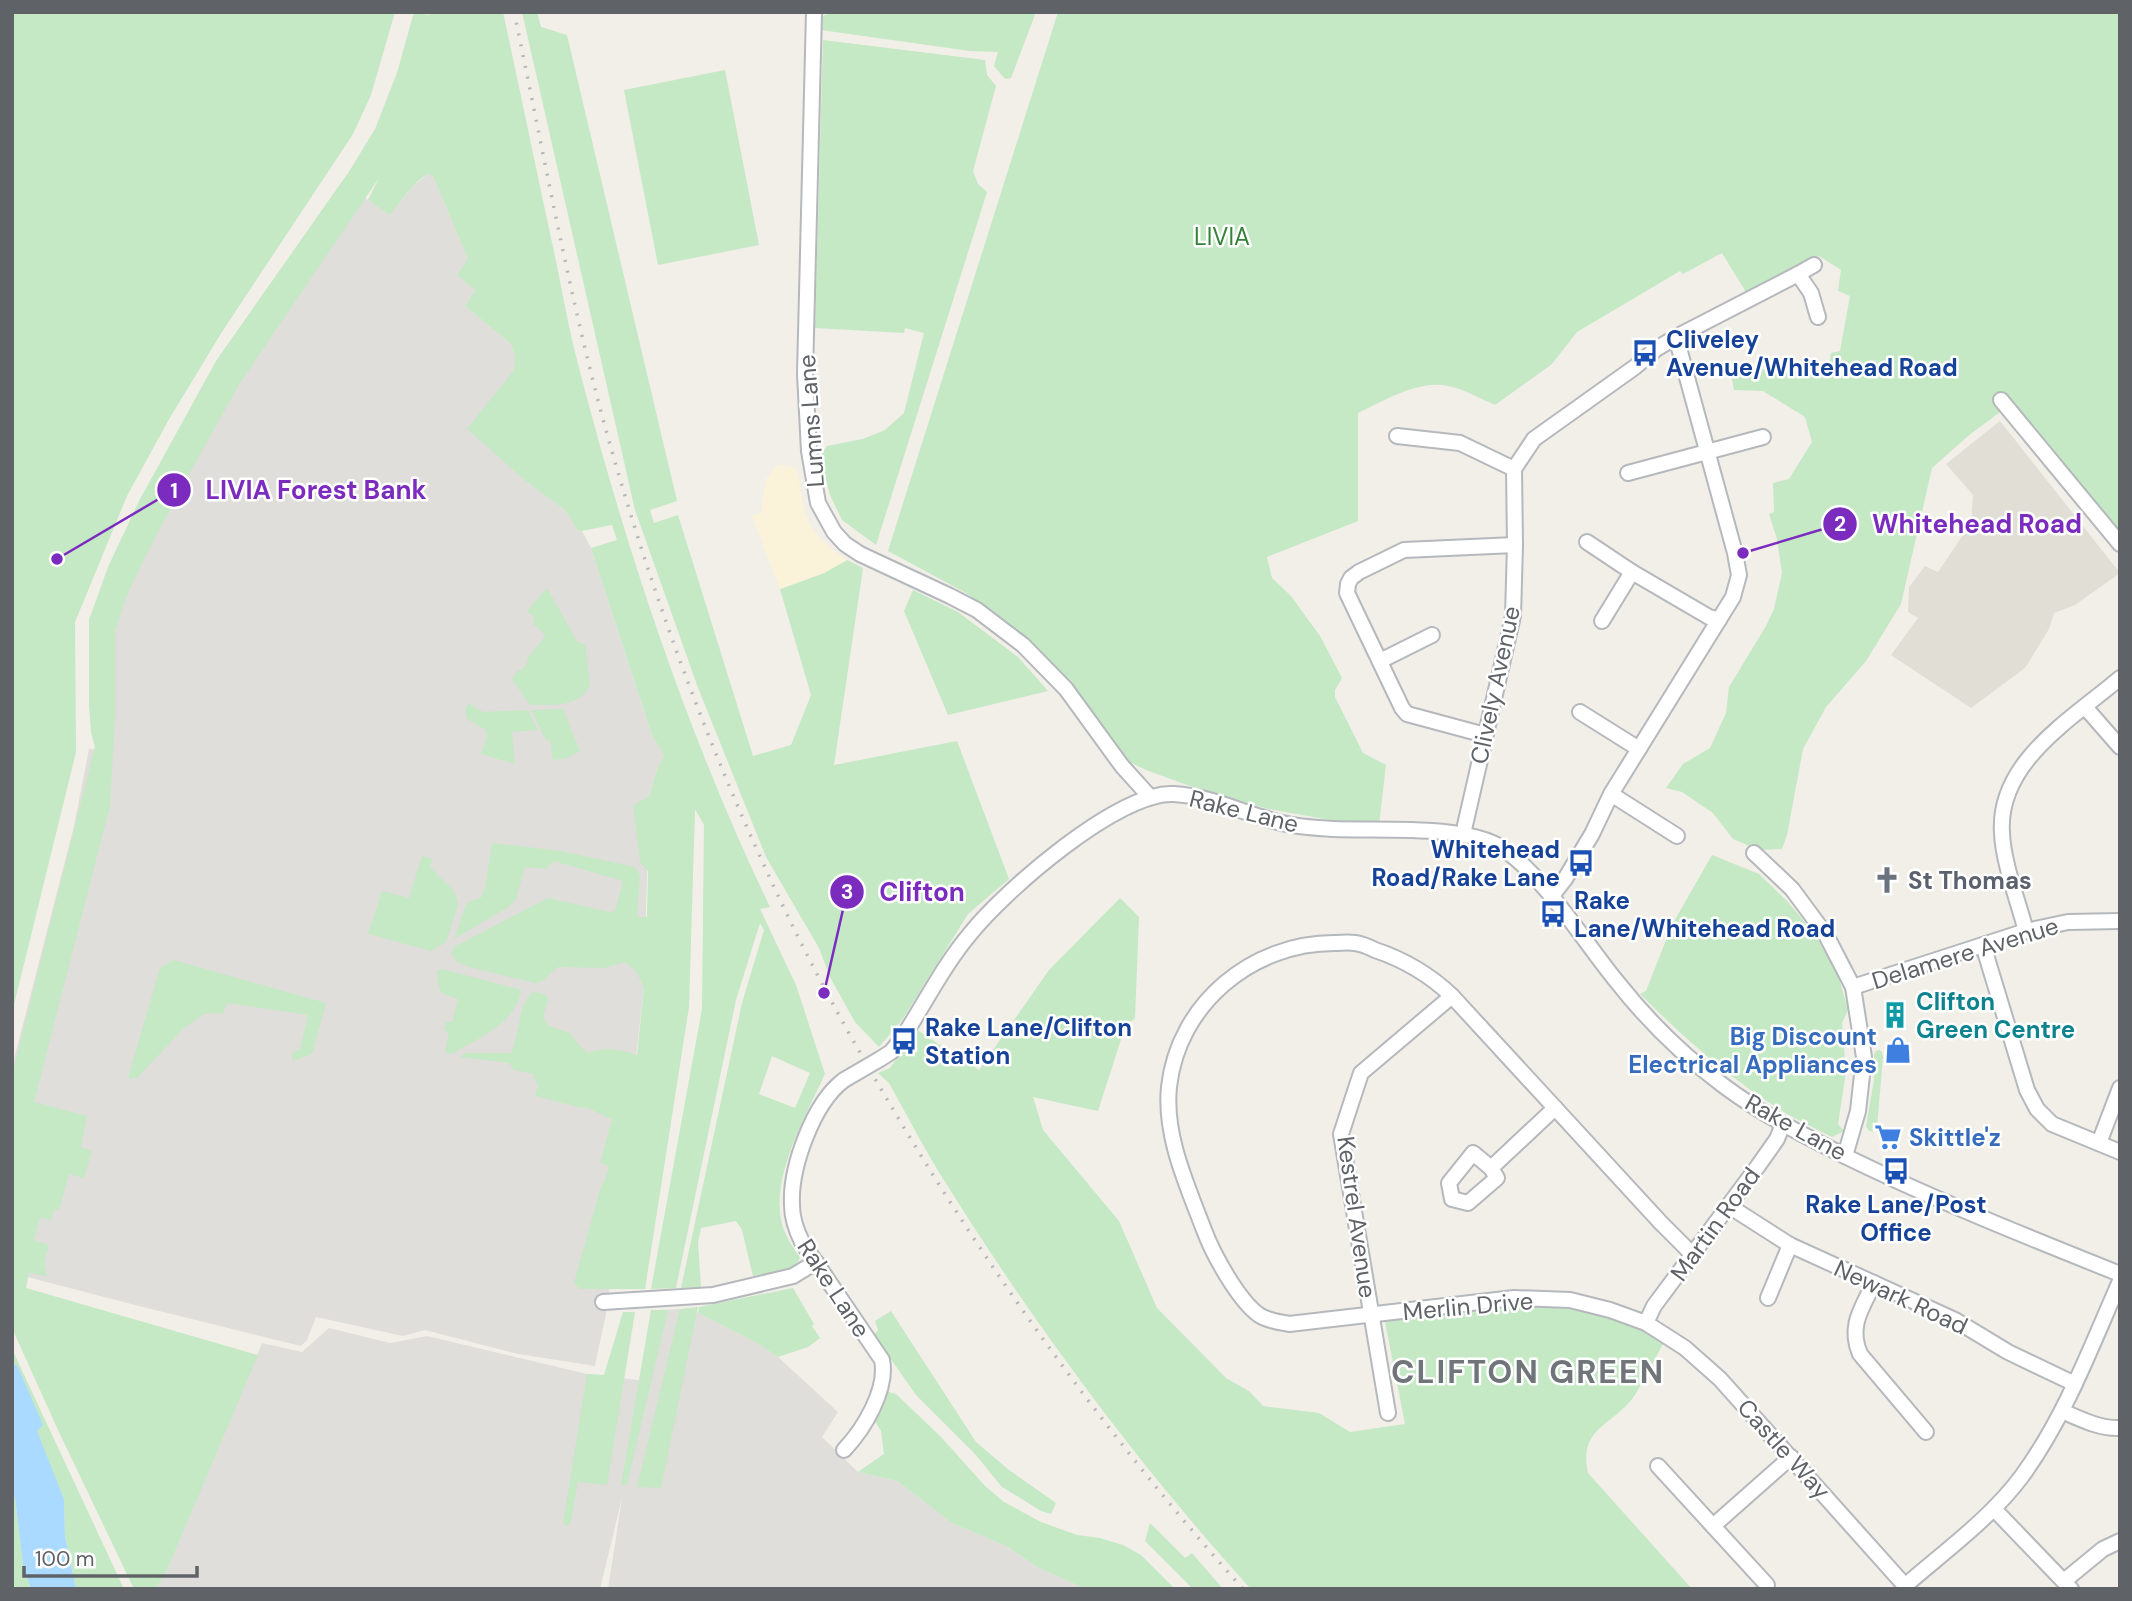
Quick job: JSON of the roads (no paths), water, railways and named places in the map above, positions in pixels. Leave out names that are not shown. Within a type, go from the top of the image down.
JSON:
[{"type":"street","name":"Lumns Lane","points":[[814,12],[804,374],[809,451],[818,503],[834,532],[845,544],[860,554],[977,610],[1023,645],[1066,690],[1122,766],[1150,797]]},
{"type":"street","points":[[1397,436],[1460,443],[1514,469],[1534,439],[1656,349],[1814,265]]},
{"type":"street","points":[[1798,274],[1811,293],[1818,317]]},
{"type":"street","points":[[1551,897],[1565,879],[1592,834],[1611,794],[1733,597],[1739,575],[1676,337]]},
{"type":"street","points":[[2001,400],[2120,544]]},
{"type":"street","points":[[1628,473],[1763,437]]},
{"type":"street","name":"Clively Avenue","points":[[1463,834],[1513,616],[1514,469]]},
{"type":"street","points":[[1587,542],[1632,572],[1709,617],[1719,620]]},
{"type":"street","points":[[1485,735],[1407,714],[1347,593],[1348,584],[1359,572],[1404,550],[1515,545]]},
{"type":"street","points":[[1602,621],[1632,572]]},
{"type":"street","points":[[1380,661],[1432,635]]},
{"type":"street","points":[[2026,931],[2001,835],[2001,814],[2006,797],[2014,777],[2034,749],[2120,678]]},
{"type":"street","points":[[2085,707],[2120,747]]},
{"type":"street","points":[[1580,712],[1639,749]]},
{"type":"street","name":"Rake Lane","points":[[844,1450],[856,1438],[877,1398],[884,1370],[882,1360],[802,1242],[795,1223],[792,1204],[798,1160],[821,1106],[827,1096],[844,1080],[880,1059],[901,1040],[966,938],[1004,897],[1039,866],[1101,822],[1150,797],[1175,794],[1201,798],[1284,824],[1333,829],[1463,834],[1484,839],[1516,860],[1551,897],[1619,984],[1653,1022],[1723,1085],[1783,1124],[1845,1156],[1940,1200],[2120,1274]]},
{"type":"street","points":[[1611,794],[1677,836]]},
{"type":"street","points":[[1754,853],[1792,889],[1826,934],[1853,987],[1864,1057],[1858,1111],[1845,1156]]},
{"type":"street","name":"Delamere Avenue","points":[[1853,987],[2026,931],[2068,922],[2120,921]]},
{"type":"street","name":"Merlin Drive","points":[[1646,1323],[1570,1300],[1514,1298],[1289,1324],[1258,1314],[1237,1291],[1208,1242],[1183,1172],[1168,1114],[1172,1067],[1185,1033],[1197,1014],[1216,990],[1244,967],[1286,949],[1319,943],[1355,943],[1417,967],[1452,996],[1677,1241],[1692,1254]]},
{"type":"street","points":[[1983,945],[2027,1090],[2037,1109],[2052,1125],[2120,1152]]},
{"type":"street","name":"Kestrel Avenue","points":[[1388,1413],[1341,1134],[1361,1073],[1452,996]]},
{"type":"street","points":[[2099,1143],[2120,1088]]},
{"type":"street","points":[[1491,1168],[1555,1108]]},
{"type":"street","name":"Martin Road","points":[[1646,1323],[1654,1306],[1777,1139],[1783,1124]]},
{"type":"street","name":"Newark Road","points":[[1729,1206],[1790,1245],[1955,1320],[2008,1352],[2075,1384]]},
{"type":"street","points":[[1768,1298],[1790,1245]]},
{"type":"street","points":[[603,1302],[713,1295],[793,1276],[816,1262]]},
{"type":"street","points":[[1907,1587],[1994,1509],[2021,1478],[2062,1411],[2120,1281]]},
{"type":"street","points":[[1874,1283],[1854,1331],[1855,1342],[1860,1354],[1926,1432]]},
{"type":"street","name":"Castle Way","points":[[1646,1323],[1685,1348],[1720,1379],[1907,1587]]},
{"type":"street","points":[[2062,1411],[2087,1422],[2113,1429],[2120,1428]]},
{"type":"street","points":[[1713,1525],[1791,1457]]},
{"type":"street","points":[[1658,1466],[1767,1586]]},
{"type":"street","points":[[1994,1509],[2067,1585],[2103,1549],[2120,1541]]},
{"type":"water","points":[[12,1365],[17,1365],[43,1425],[37,1431],[64,1499],[65,1536],[76,1589],[31,1589],[23,1565],[12,1492]]},
{"type":"railway","points":[[514,12],[575,305],[620,479],[654,588],[693,696],[784,908],[861,1055],[987,1259],[1109,1428],[1243,1589]]},
{"type":"place","name":"Cliveley Avenue/Whitehead Road","points":[[1645,353]]},
{"type":"place","name":"Whitehead Road","points":[[1743,553]]},
{"type":"place","name":"LIVIA Forest Bank","points":[[57,559]]},
{"type":"place","name":"Whitehead Road/Rake Lane","points":[[1581,863]]},
{"type":"place","name":"St Thomas","points":[[1887,880]]},
{"type":"place","name":"Rake Lane/Whitehead Road","points":[[1553,914]]},
{"type":"place","name":"Clifton","points":[[824,993]]},
{"type":"place","name":"Clifton Green Centre","points":[[1895,1015]]},
{"type":"place","name":"Rake Lane/Clifton Station","points":[[904,1041]]},
{"type":"place","name":"Big Discount Electrical Appliances","points":[[1898,1050]]},
{"type":"place","name":"Skittle'z","points":[[1888,1137]]},
{"type":"place","name":"Rake Lane/Post Office","points":[[1896,1171]]},
{"type":"district","name":"CLIFTON GREEN","points":[[1528,1372]]},
{"type":"park label","name":"LIVIA","points":[[1222,236]]}]
